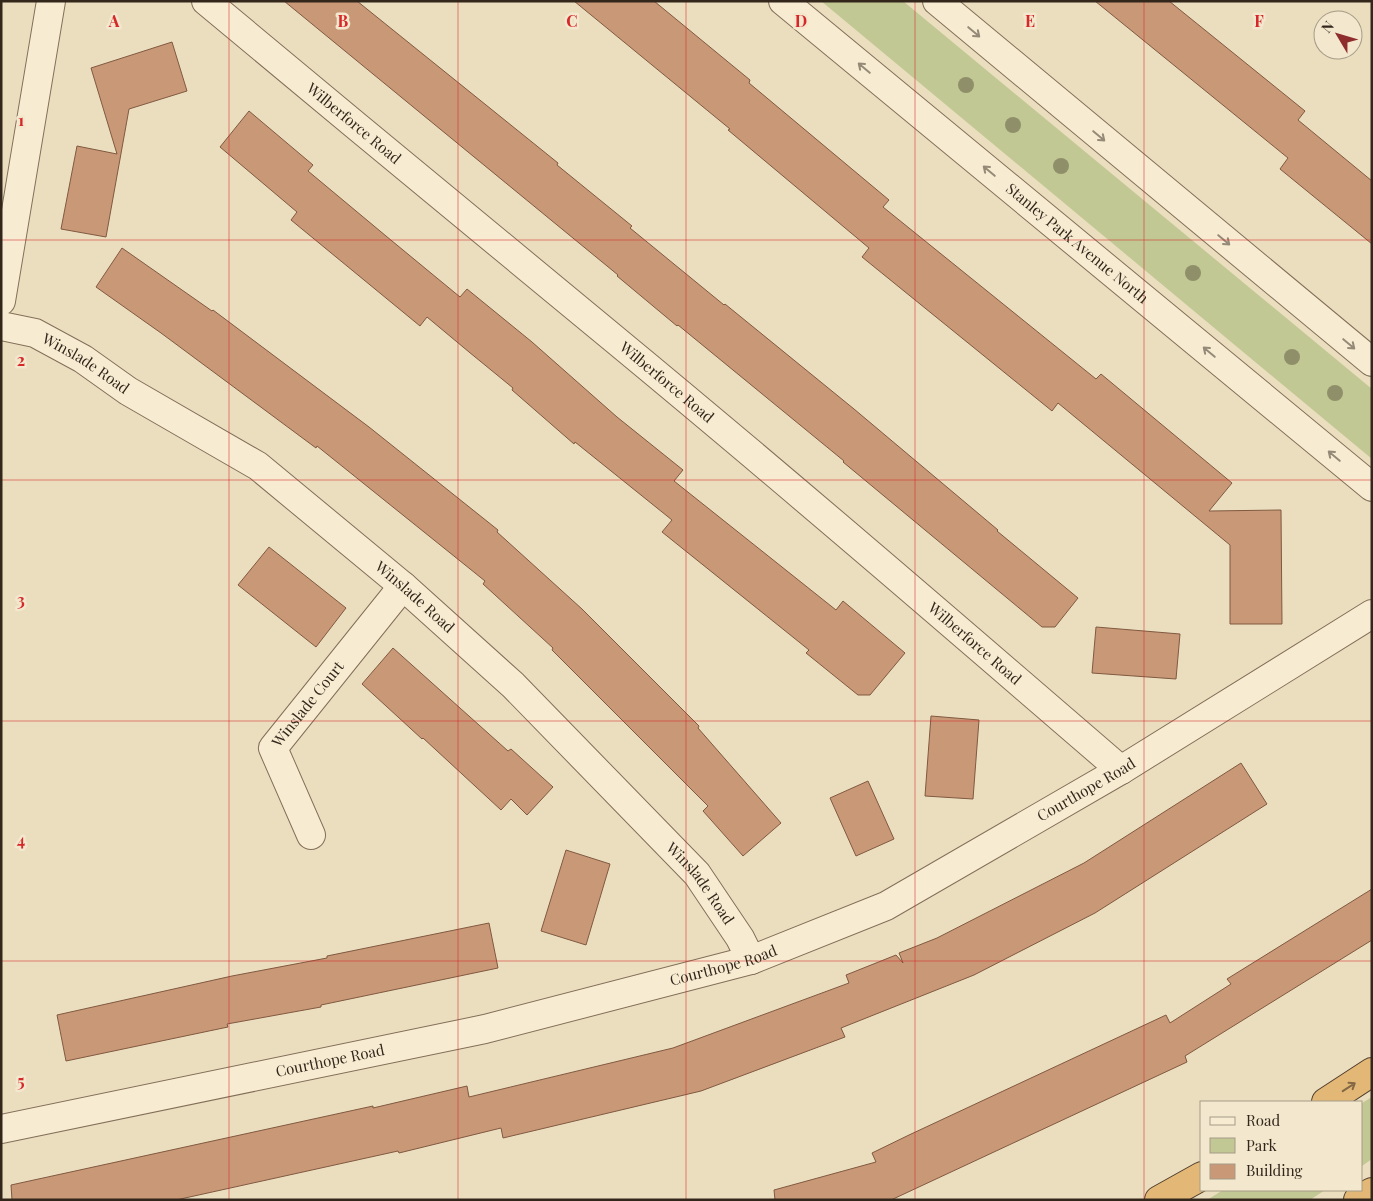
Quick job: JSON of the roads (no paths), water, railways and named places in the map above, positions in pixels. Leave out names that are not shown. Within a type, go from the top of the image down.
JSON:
[{"type":"highway","points":[[1328,1101],[1372,1072]]},
{"type":"highway","points":[[1159,1200],[1200,1177]]},
{"type":"highway","points":[[1358,1200],[1372,1192]]},
{"type":"street","points":[[1,301],[51,1]]},
{"type":"street","name":"Wilberforce Road","points":[[206,1],[630,352],[1122,770]]},
{"type":"street","name":"Stanley Park Avenue North","points":[[783,1],[1372,487]]},
{"type":"street","points":[[937,1],[1372,362]]},
{"type":"street","name":"Winslade Road","points":[[1,326],[35,333],[51,341],[83,359],[128,391],[258,466],[403,586],[512,685],[697,874],[740,938],[751,960]]},
{"type":"street","name":"Winslade Court","points":[[311,834],[273,748],[403,586]]},
{"type":"street","name":"Courthope Road","points":[[1,1129],[485,1029],[751,960],[886,906],[1122,770],[1372,614]]}]
